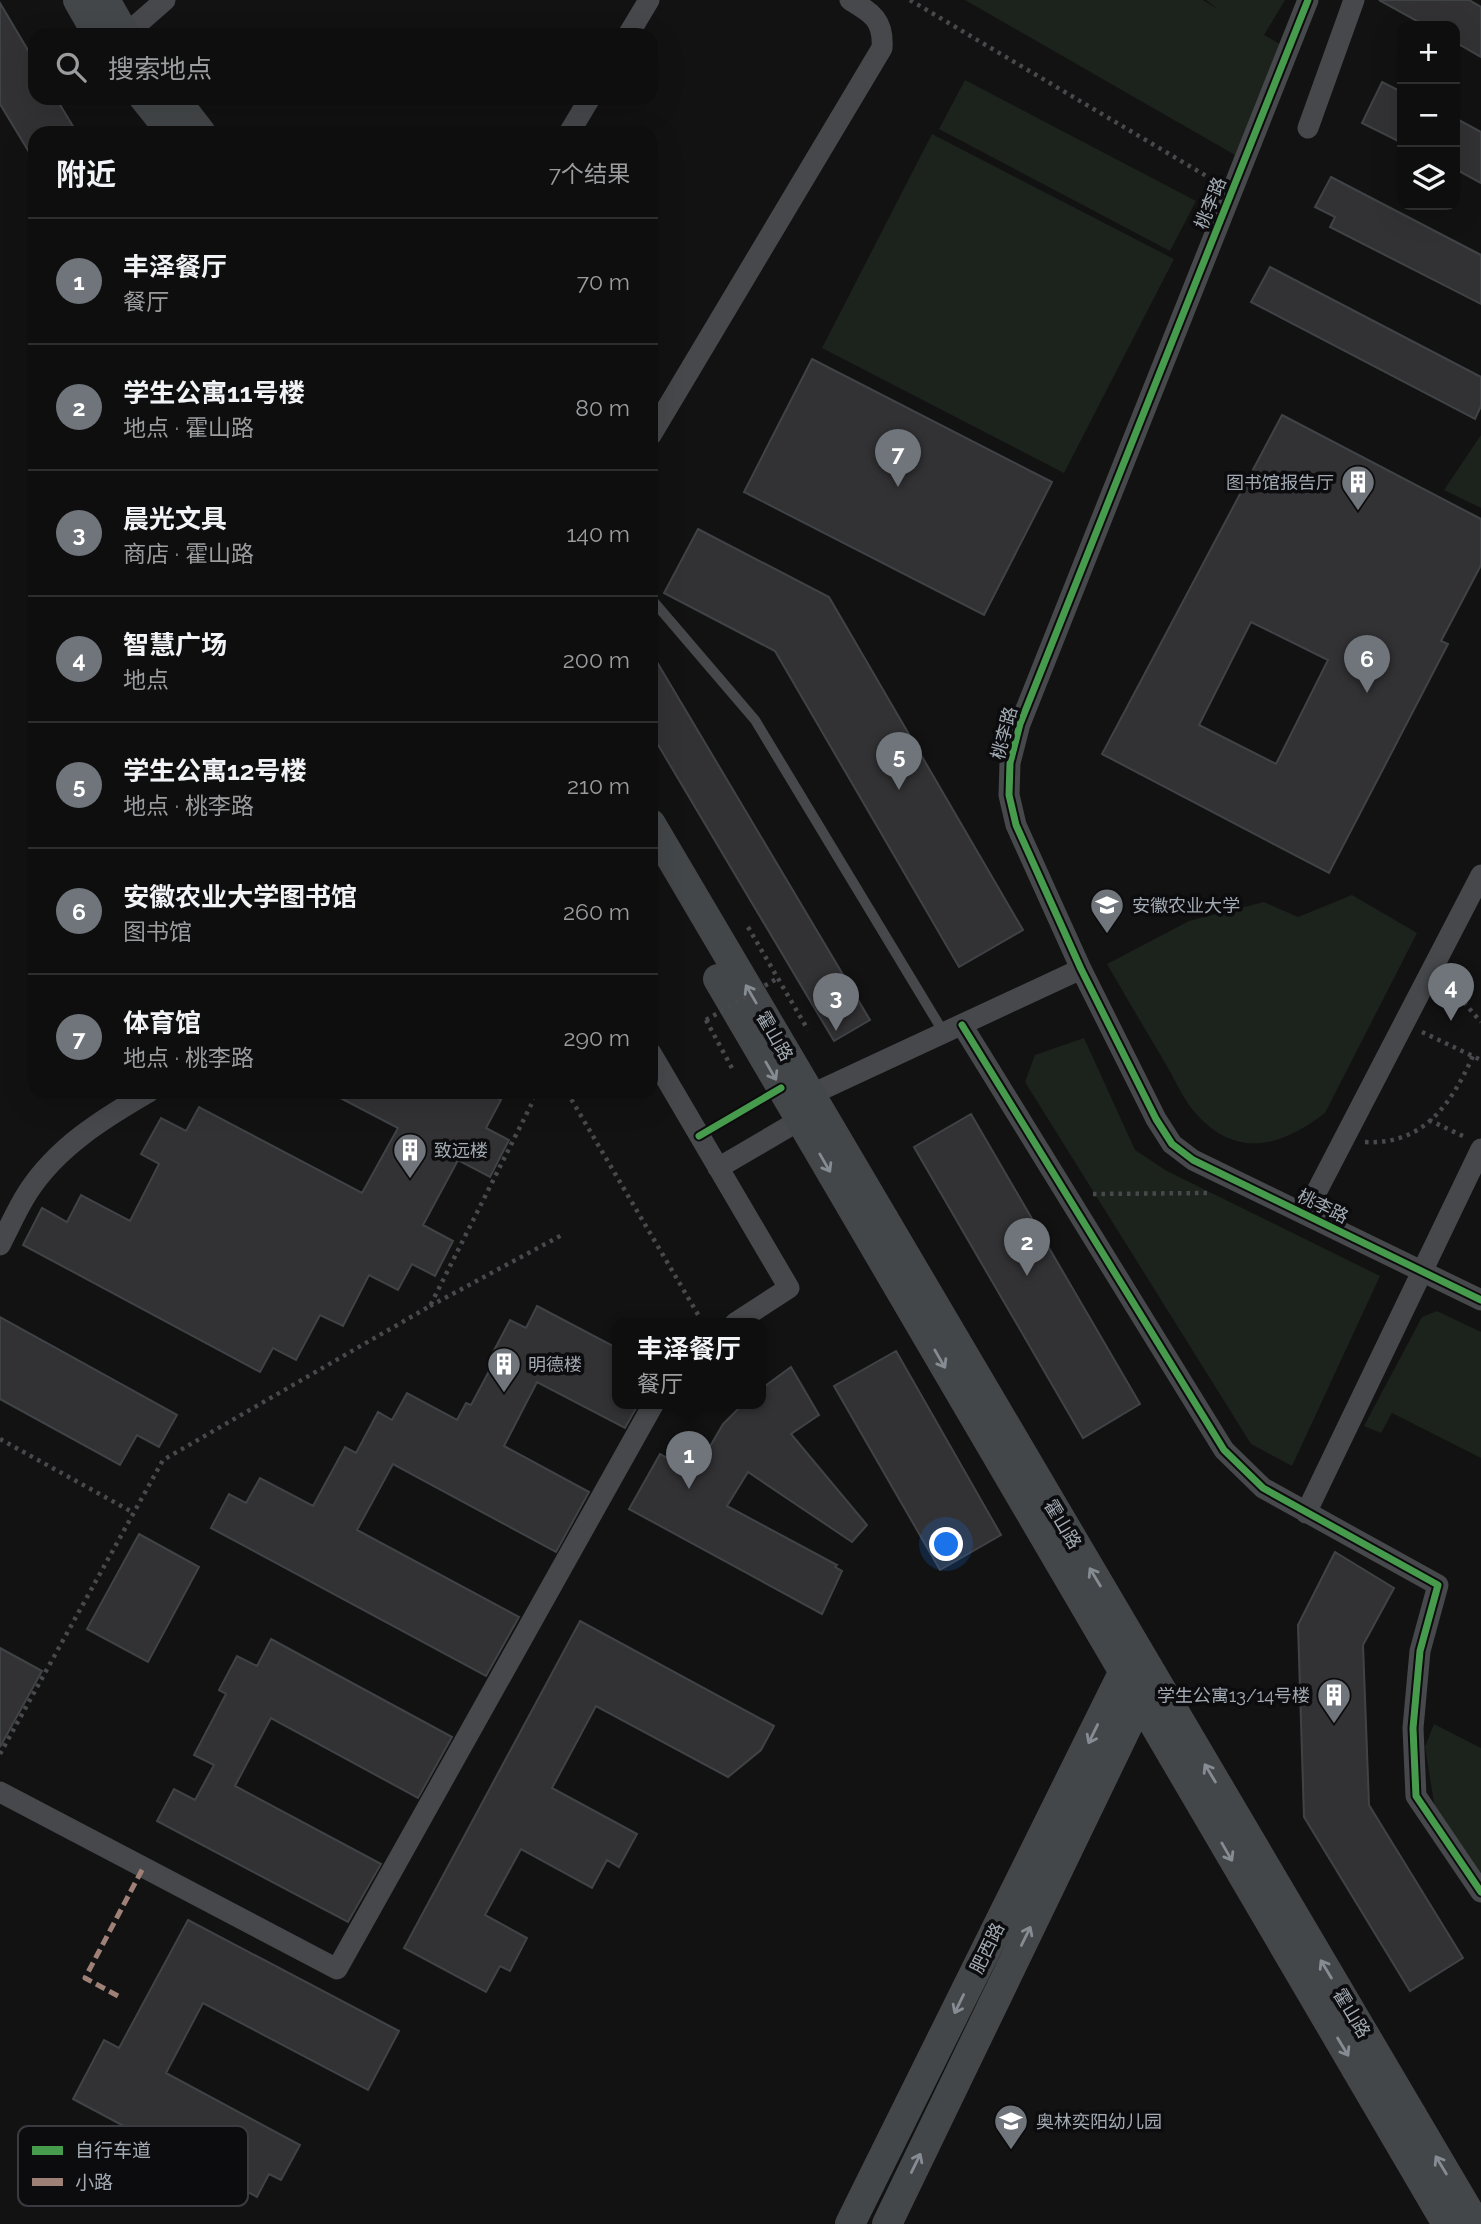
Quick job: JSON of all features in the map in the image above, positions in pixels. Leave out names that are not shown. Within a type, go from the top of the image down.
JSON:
[{"type":"main road","points":[[78,0],[94,28]]},
{"type":"main road","points":[[105,0],[121,28]]},
{"type":"main road","points":[[150,105],[166,126]]},
{"type":"main road","points":[[179,105],[196,126]]},
{"type":"main road","name":"霍山路","points":[[658,837],[805,1107],[1139,1702],[1467,2219]]},
{"type":"main road","name":"霍山路","points":[[658,874],[805,1107],[1467,2219]]},
{"type":"main road","name":"肥西路","points":[[850,2224],[1123,1673]]},
{"type":"main road","name":"肥西路","points":[[887,2224],[1139,1702]]},
{"type":"street","points":[[133,28],[165,0]]},
{"type":"street","points":[[632,28],[649,0]]},
{"type":"street","points":[[658,423],[882,48],[883,33],[876,16],[850,0]]},
{"type":"street","name":"桃李路","points":[[1308,0],[1020,724],[1010,763],[1009,795],[1016,825],[1081,969],[1156,1119],[1172,1144],[1193,1160],[1481,1300]]},
{"type":"street","points":[[1308,128],[1354,0]]},
{"type":"street","points":[[573,126],[586,105]]},
{"type":"street","points":[[1305,1214],[1481,875]]},
{"type":"street","points":[[718,1168],[805,1107],[953,1029],[1081,969]]},
{"type":"street","points":[[953,1029],[1068,1194],[1224,1450],[1263,1488],[1438,1585],[1420,1651],[1413,1728],[1416,1796],[1481,1892]]},
{"type":"street","points":[[658,1066],[789,1288],[743,1318]]},
{"type":"street","points":[[0,1245],[28,1191],[58,1156],[99,1121],[137,1099]]},
{"type":"street","points":[[1307,1513],[1423,1272],[1476,1144]]},
{"type":"street","points":[[0,1792],[337,1969],[651,1409]]},
{"type":"lane","points":[[658,608],[755,720],[953,1029]]},
{"type":"path","points":[[910,0],[1232,191]]},
{"type":"path","points":[[748,927],[807,1030]]},
{"type":"path","points":[[1433,967],[1481,1022]]},
{"type":"path","points":[[733,1070],[706,1020],[778,978]]},
{"type":"path","points":[[1404,1023],[1481,1060]]},
{"type":"path","points":[[1343,1140],[1388,1143],[1411,1135],[1456,1094],[1473,1056]]},
{"type":"path","points":[[430,1306],[533,1099]]},
{"type":"path","points":[[571,1099],[700,1318]]},
{"type":"path","points":[[1429,1120],[1476,1144]]},
{"type":"path","points":[[1068,1194],[1217,1193]]},
{"type":"path","points":[[0,1754],[163,1460],[430,1306],[562,1235]]},
{"type":"path","points":[[0,1438],[134,1513]]},
{"type":"shaded area","points":[[965,0],[1203,0],[1218,9],[1206,0],[1285,0],[1264,35],[1294,52],[1235,155]]},
{"type":"shaded area","points":[[965,80],[1196,201],[1170,251],[939,129]]},
{"type":"shaded area","points":[[932,134],[1174,259],[1064,473],[822,348]]},
{"type":"shaded area","points":[[1481,435],[1481,508],[1444,490]]},
{"type":"shaded area","points":[[1352,895],[1417,933],[1325,1113],[1277,1140],[1245,1143],[1229,1139],[1214,1130],[1188,1104],[1107,964],[1189,921],[1264,902],[1298,917]]},
{"type":"shaded area","points":[[1084,1038],[1135,1150],[1167,1171],[1380,1276],[1292,1466],[1251,1444],[1025,1082],[1035,1055]]},
{"type":"shaded area","points":[[1437,1311],[1481,1332],[1481,1458],[1392,1413],[1381,1433],[1364,1426],[1422,1317]]},
{"type":"shaded area","points":[[1434,1724],[1481,1748],[1481,1879],[1437,1821],[1425,1747]]},
{"type":"building","points":[[1379,0],[1469,0],[1481,7],[1481,57],[1460,45],[1460,21],[1417,21]]},
{"type":"building","points":[[0,3],[28,50],[28,105],[60,105],[73,126],[28,126],[28,150],[0,104]]},
{"type":"building","points":[[1382,82],[1397,90],[1397,140],[1362,123]]},
{"type":"building","points":[[1460,121],[1481,132],[1481,183],[1460,172]]},
{"type":"building","points":[[1331,177],[1481,255],[1481,304],[1330,227],[1335,217],[1315,207]]},
{"type":"building","points":[[1270,267],[1481,377],[1481,406],[1475,419],[1251,302]]},
{"type":"building","points":[[812,359],[1052,482],[984,615],[744,492]]},
{"type":"building","points":[[1282,415],[1481,519],[1481,565],[1441,641],[1448,644],[1329,873],[1102,754]],"holes":[[[1251,622],[1328,660],[1276,764],[1199,725]]]},
{"type":"building","points":[[698,529],[829,597],[1023,930],[959,967],[775,651],[664,593]]},
{"type":"building","points":[[658,664],[870,1020],[834,1041],[658,745]]},
{"type":"building","points":[[342,1099],[499,1099],[486,1128],[509,1140],[490,1177],[458,1160],[423,1225],[453,1241],[435,1276],[412,1264],[398,1290],[369,1275],[343,1326],[320,1315],[296,1360],[273,1348],[260,1372],[23,1245],[42,1208],[67,1222],[81,1195],[130,1221],[159,1164],[141,1154],[161,1118],[186,1131],[199,1107],[362,1193],[398,1128]]},
{"type":"building","points":[[971,1114],[1140,1404],[1083,1438],[914,1147]]},
{"type":"building","points":[[537,1306],[612,1345],[612,1409],[636,1409],[625,1428],[537,1382],[504,1446],[589,1492],[556,1552],[393,1464],[357,1530],[519,1617],[486,1676],[211,1528],[229,1494],[246,1503],[260,1478],[313,1506],[345,1447],[356,1453],[378,1412],[392,1420],[407,1393],[457,1420],[466,1403],[471,1405],[495,1360],[490,1358],[510,1320],[526,1328]]},
{"type":"building","points":[[0,1317],[177,1415],[159,1447],[137,1435],[120,1465],[0,1399]]},
{"type":"building","points":[[896,1351],[1001,1535],[940,1570],[834,1386]]},
{"type":"building","points":[[791,1367],[819,1415],[791,1434],[867,1525],[852,1542],[748,1472],[727,1506],[837,1565],[835,1567],[842,1571],[822,1614],[629,1509],[660,1454],[695,1472],[723,1424],[738,1409],[766,1409],[766,1385]]},
{"type":"building","points":[[139,1534],[199,1567],[148,1662],[87,1629]]},
{"type":"building","name":"学生公寓13/14号楼","points":[[1335,1552],[1394,1588],[1363,1645],[1369,1805],[1463,1958],[1410,1991],[1304,1817],[1298,1625]]},
{"type":"building","points":[[580,1621],[774,1726],[761,1750],[728,1777],[596,1706],[552,1788],[637,1834],[619,1867],[607,1860],[592,1888],[521,1849],[485,1915],[527,1938],[510,1971],[500,1966],[486,1992],[404,1948]]},
{"type":"building","points":[[271,1639],[452,1737],[418,1798],[271,1718],[235,1786],[381,1864],[348,1922],[157,1821],[174,1789],[195,1800],[214,1765],[194,1755],[226,1694],[219,1690],[237,1656],[257,1666]]},
{"type":"building","points":[[0,1648],[42,1671],[0,1747]]},
{"type":"building","points":[[188,1920],[399,2031],[368,2090],[203,2003],[166,2073],[300,2145],[281,2180],[269,2174],[257,2197],[248,2192],[248,2126],[124,2126],[73,2099],[104,2040],[119,2048]]},
{"type":"marked path","points":[[118,1996],[85,1978],[143,1868]]},
{"type":"cycle path","points":[[1308,0],[1020,724],[1010,763],[1009,795],[1016,825],[1081,969],[1156,1119],[1172,1144],[1193,1160],[1481,1300]]},
{"type":"cycle path","points":[[962,1025],[1224,1450],[1263,1488],[1438,1585],[1420,1651],[1413,1728],[1416,1796],[1481,1892]]},
{"type":"cycle path","points":[[699,1136],[781,1088]]},
{"type":"place","name":"体育馆","points":[[898,487]]},
{"type":"place","name":"图书馆报告厅","points":[[1358,512]]},
{"type":"place","name":"安徽农业大学图书馆","points":[[1367,693]]},
{"type":"place","name":"学生公寓12号楼","points":[[899,790]]},
{"type":"place","name":"安徽农业大学","points":[[1107,935]]},
{"type":"place","name":"智慧广场","points":[[1451,1021]]},
{"type":"place","name":"晨光文具","points":[[836,1031]]},
{"type":"place","name":"致远楼","points":[[410,1180]]},
{"type":"place","name":"学生公寓11号楼","points":[[1027,1276]]},
{"type":"place","name":"明德楼","points":[[504,1394]]},
{"type":"place","name":"丰泽餐厅","points":[[689,1489]]},
{"type":"place","name":"学生公寓13/14号楼","points":[[1334,1725]]},
{"type":"place","name":"奥林奕阳幼儿园","points":[[1011,2151]]}]
